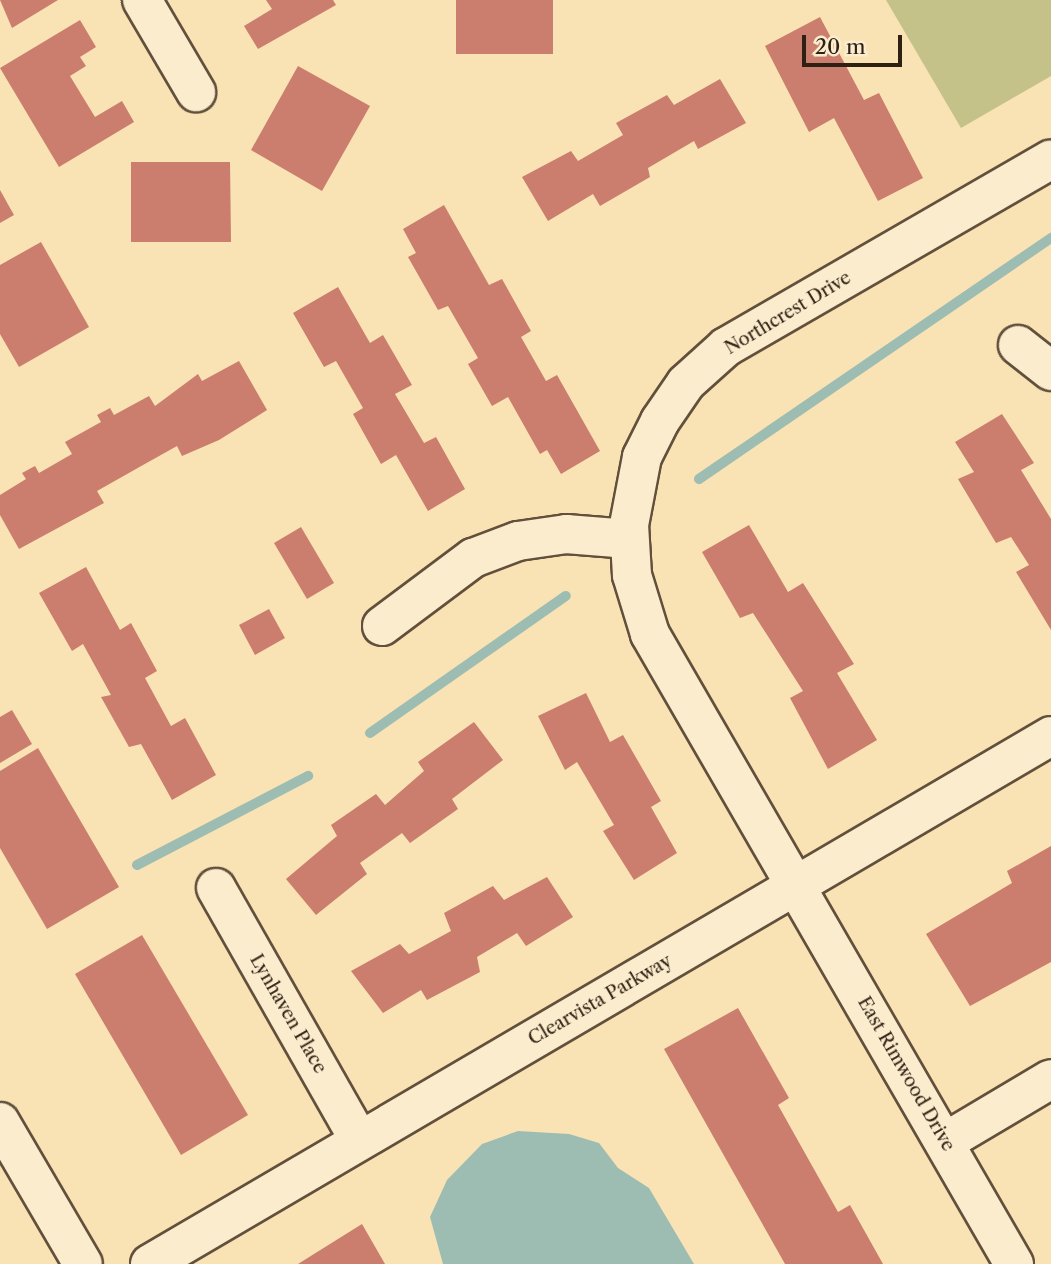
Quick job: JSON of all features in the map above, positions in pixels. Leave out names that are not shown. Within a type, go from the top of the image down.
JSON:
[{"type":"street","points":[[142,0],[196,92]]},
{"type":"street","name":"Northcrest Drive","points":[[799,884],[650,634],[634,588],[629,539],[638,471],[660,421],[687,383],[726,346],[1051,159]]},
{"type":"street","points":[[1018,345],[1051,371]]},
{"type":"street","points":[[382,626],[473,558],[518,541],[566,534],[629,539]]},
{"type":"street","name":"Clearvista Parkway","points":[[150,1264],[1051,736]]},
{"type":"street","name":"East Rimwood Drive","points":[[799,884],[1014,1264]]},
{"type":"street","name":"Lynhaven Place","points":[[216,888],[359,1140]]},
{"type":"street","points":[[945,1142],[1051,1079]]},
{"type":"street","points":[[0,1122],[83,1264]]},
{"type":"shaded area","points":[[886,0],[1051,0],[1051,76],[961,128]]},
{"type":"water","points":[[518,1131],[569,1134],[599,1143],[618,1168],[649,1188],[694,1264],[443,1264],[430,1217],[447,1180],[482,1144]]},
{"type":"building","points":[[0,0],[58,0],[12,28]]},
{"type":"building","points":[[266,0],[333,0],[336,5],[258,49],[244,26],[272,9]]},
{"type":"building","points":[[456,0],[553,0],[553,54],[456,54]]},
{"type":"building","points":[[820,17],[864,100],[879,93],[923,178],[878,201],[834,118],[809,132],[765,46]]},
{"type":"building","points":[[80,20],[96,47],[80,57],[86,66],[70,76],[95,117],[122,101],[134,122],[59,167],[0,68]]},
{"type":"building","points":[[298,66],[370,106],[322,191],[251,150]]},
{"type":"building","points":[[720,79],[746,123],[698,149],[694,141],[648,168],[650,177],[600,206],[593,194],[548,221],[522,177],[571,151],[578,161],[623,135],[616,123],[667,95],[674,105]]},
{"type":"building","points":[[131,162],[230,162],[231,242],[131,242]]},
{"type":"building","points":[[0,190],[14,215],[0,223]]},
{"type":"building","points":[[444,205],[489,285],[502,279],[531,331],[521,337],[546,381],[557,375],[600,451],[561,474],[547,450],[540,454],[508,397],[492,406],[468,364],[478,358],[448,306],[438,310],[408,257],[416,253],[403,229]]},
{"type":"building","points":[[41,242],[89,327],[19,367],[0,334],[0,265]]},
{"type":"building","points":[[338,287],[370,343],[383,335],[412,385],[395,394],[424,443],[436,437],[465,489],[428,511],[396,455],[381,464],[353,414],[363,408],[336,361],[324,367],[293,313]]},
{"type":"building","points":[[239,361],[267,410],[219,440],[182,456],[177,446],[143,465],[97,491],[104,503],[19,549],[0,515],[0,495],[26,479],[22,473],[35,466],[39,473],[72,454],[65,442],[101,422],[97,415],[110,408],[114,415],[149,396],[155,406],[198,374],[202,381]]},
{"type":"building","points":[[1002,414],[1034,463],[1021,470],[1051,519],[1051,630],[1016,572],[1029,565],[1011,537],[996,543],[958,479],[974,472],[955,442]]},
{"type":"building","points":[[749,525],[788,592],[803,583],[854,664],[837,673],[877,740],[828,769],[790,698],[803,691],[753,613],[740,618],[702,552]]},
{"type":"building","points":[[301,527],[334,583],[307,599],[274,543]]},
{"type":"building","points":[[86,567],[120,630],[131,623],[157,671],[145,678],[171,726],[185,718],[216,775],[172,800],[141,744],[129,747],[101,697],[111,695],[83,644],[72,651],[39,593]]},
{"type":"building","points":[[269,609],[285,638],[255,655],[239,625]]},
{"type":"building","points":[[586,693],[610,742],[623,735],[661,801],[651,807],[677,853],[634,880],[603,831],[614,825],[577,762],[565,770],[538,716]]},
{"type":"building","points":[[12,710],[32,744],[0,763],[0,717]]},
{"type":"building","points":[[474,722],[503,760],[452,799],[458,809],[410,843],[402,833],[360,863],[367,874],[316,915],[286,879],[337,836],[331,825],[376,794],[385,805],[424,771],[418,762]]},
{"type":"building","points":[[38,748],[119,887],[47,929],[0,848],[0,771]]},
{"type":"building","points":[[1051,846],[1051,962],[970,1006],[926,934],[1012,883],[1007,871]]},
{"type":"building","points":[[547,877],[573,917],[526,946],[517,933],[477,957],[480,972],[427,1000],[421,990],[383,1013],[351,971],[400,944],[409,954],[451,931],[444,913],[493,886],[504,900]]},
{"type":"building","points":[[142,935],[248,1115],[181,1155],[75,974]]},
{"type":"building","points":[[738,1008],[789,1098],[778,1105],[838,1212],[850,1205],[883,1264],[785,1264],[664,1049]]},
{"type":"building","points":[[362,1224],[385,1264],[298,1264]]},
{"type":"waterway","points":[[699,479],[1051,238]]},
{"type":"waterway","points":[[370,733],[566,596]]},
{"type":"waterway","points":[[137,865],[308,776]]}]
